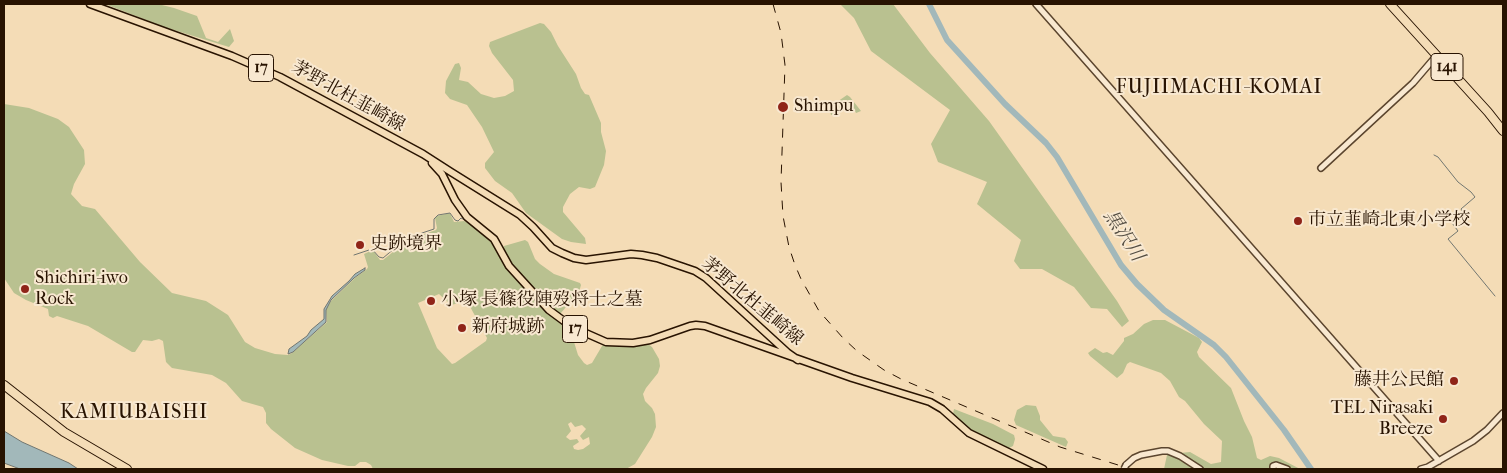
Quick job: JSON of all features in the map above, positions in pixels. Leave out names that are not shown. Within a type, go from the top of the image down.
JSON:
[{"type":"highway","name":"141","points":[[1390,4],[1503,131]]},
{"type":"highway","points":[[4,385],[64,432],[127,469]]},
{"type":"main road","name":"茅野北杜韮崎線","points":[[90,4],[258,66],[280,77],[422,154],[520,215],[552,248],[562,253],[586,260],[630,254],[642,255],[695,271],[706,278],[798,360]]},
{"type":"main road","name":"茅野北杜韮崎線","points":[[422,154],[442,174],[455,200],[467,217],[494,239],[509,266],[549,310],[572,327],[606,342],[633,343],[650,340],[682,328],[700,325],[798,360],[930,402],[942,409],[969,433],[1043,469]]},
{"type":"street","points":[[1036,4],[1439,461]]},
{"type":"street","points":[[1321,168],[1413,83],[1437,55]]},
{"type":"street","points":[[1421,469],[1473,442],[1488,430],[1503,413]]},
{"type":"street","points":[[1125,467],[1134,458],[1141,455],[1168,451],[1180,456],[1200,469]]},
{"type":"street","points":[[1273,469],[1276,464],[1287,469]]},
{"type":"green space","points":[[105,4],[158,4],[174,8],[197,16],[206,38],[218,42],[230,29],[234,41],[229,47],[164,27]]},
{"type":"green space","points":[[840,4],[893,4],[930,53],[989,121],[1117,301],[1129,321],[1122,327],[1107,309],[1091,308],[1074,287],[1042,269],[1020,269],[1014,261],[1021,240],[977,204],[987,182],[938,162],[931,144],[950,110],[871,51],[854,18]]},
{"type":"green space","points":[[540,23],[544,24],[551,32],[576,74],[581,88],[585,94],[589,95],[601,123],[601,132],[606,151],[604,165],[595,187],[590,189],[579,187],[570,194],[563,207],[563,212],[585,238],[586,244],[562,239],[526,213],[512,193],[495,181],[485,168],[485,163],[494,152],[482,127],[467,105],[450,99],[445,93],[446,81],[455,64],[459,63],[461,68],[459,80],[468,82],[481,94],[494,98],[505,96],[514,91],[513,80],[492,53],[489,46],[490,42]]},
{"type":"green space","points":[[847,95],[861,111],[856,113],[849,106],[831,115],[831,106]]},
{"type":"green space","points":[[4,104],[29,108],[58,119],[69,127],[84,150],[85,164],[74,184],[71,194],[82,206],[95,209],[140,262],[172,293],[206,301],[228,315],[245,342],[255,348],[275,354],[288,355],[292,353],[327,322],[326,309],[331,301],[367,269],[364,254],[373,250],[380,260],[383,260],[409,239],[436,230],[435,218],[450,213],[454,222],[464,221],[489,237],[505,264],[573,331],[578,355],[587,365],[592,363],[605,344],[623,347],[648,344],[652,347],[659,359],[660,366],[658,373],[643,394],[645,401],[655,414],[656,427],[635,464],[626,469],[373,469],[366,462],[360,462],[355,466],[348,466],[322,460],[295,448],[266,423],[266,413],[263,407],[242,401],[226,383],[212,375],[172,368],[166,362],[163,341],[159,339],[152,341],[143,340],[135,352],[132,352],[88,326],[57,316],[53,318],[49,316],[48,309],[14,293],[4,278]],"holes":[[[439,294],[451,305],[467,301],[487,338],[486,341],[452,364],[437,348],[418,303]],[[571,422],[575,427],[582,425],[586,429],[580,436],[583,440],[589,437],[590,444],[583,449],[574,449],[573,446],[579,442],[577,439],[570,440],[566,437],[571,431],[568,424]]]},
{"type":"green space","points":[[525,240],[528,242],[535,259],[540,264],[554,274],[581,285],[579,292],[560,314],[557,315],[510,264],[503,250],[504,246]]},
{"type":"green space","points":[[1153,320],[1165,320],[1199,338],[1202,342],[1197,352],[1199,357],[1231,388],[1252,437],[1257,458],[1261,460],[1270,456],[1279,458],[1300,469],[1164,469],[1167,455],[1180,453],[1190,452],[1211,464],[1221,462],[1222,441],[1179,397],[1170,381],[1161,373],[1130,362],[1123,373],[1117,378],[1088,353],[1095,348],[1103,353],[1107,352],[1113,355],[1124,341],[1124,338]]},
{"type":"green space","points":[[1026,405],[1036,406],[1040,420],[1053,436],[1065,438],[1068,442],[1066,447],[1016,425],[1014,420],[1017,410]]},
{"type":"green space","points":[[954,409],[993,424],[1014,435],[1013,446],[1009,448],[963,425],[953,414]]},
{"type":"shaded area","points":[[365,268],[331,300],[326,310],[326,322],[293,352],[288,354],[289,349],[307,336],[324,319],[324,309],[332,296],[355,274]]},
{"type":"shaded area","points":[[4,431],[22,442],[78,469],[20,469],[4,463]]},
{"type":"waterway","name":"黒沢川","points":[[929,4],[947,40],[1005,104],[1046,143],[1057,157],[1121,265],[1137,284],[1164,310],[1214,345],[1226,357],[1284,430],[1311,469]]},
{"type":"waterway","points":[[1434,155],[1438,157],[1458,182],[1475,197],[1461,209],[1464,214],[1452,223],[1458,231],[1448,239],[1495,296]]},
{"type":"waterway","points":[[354,255],[372,249],[379,257],[383,258],[407,238],[434,229],[434,219],[438,215],[450,213],[455,220],[458,221],[461,218],[469,222]]},
{"type":"railway","points":[[773,4],[781,33],[785,65],[781,182],[783,216],[789,247],[795,265],[819,311],[857,351],[884,370],[901,379],[1060,447],[1131,469]]},
{"type":"place","name":"Shimpu","points":[[783,107]]},
{"type":"place","name":"市立韮崎北東小学校","points":[[1298,221]]},
{"type":"place","name":"史跡境界","points":[[360,245]]},
{"type":"place","name":"Shichiri-iwo Rock","points":[[25,289]]},
{"type":"place","name":"小塚 長篠役陣歿将士之墓","points":[[431,301]]},
{"type":"place","name":"新府城跡","points":[[462,328]]},
{"type":"place","name":"藤井公民館","points":[[1454,381]]},
{"type":"place","name":"TEL Nirasaki Breeze","points":[[1443,419]]},
{"type":"district","name":"FUJIIMACHI-KOMAI","points":[[1219,88]]},
{"type":"district","name":"KAMIUBAISHI","points":[[134,413]]}]
